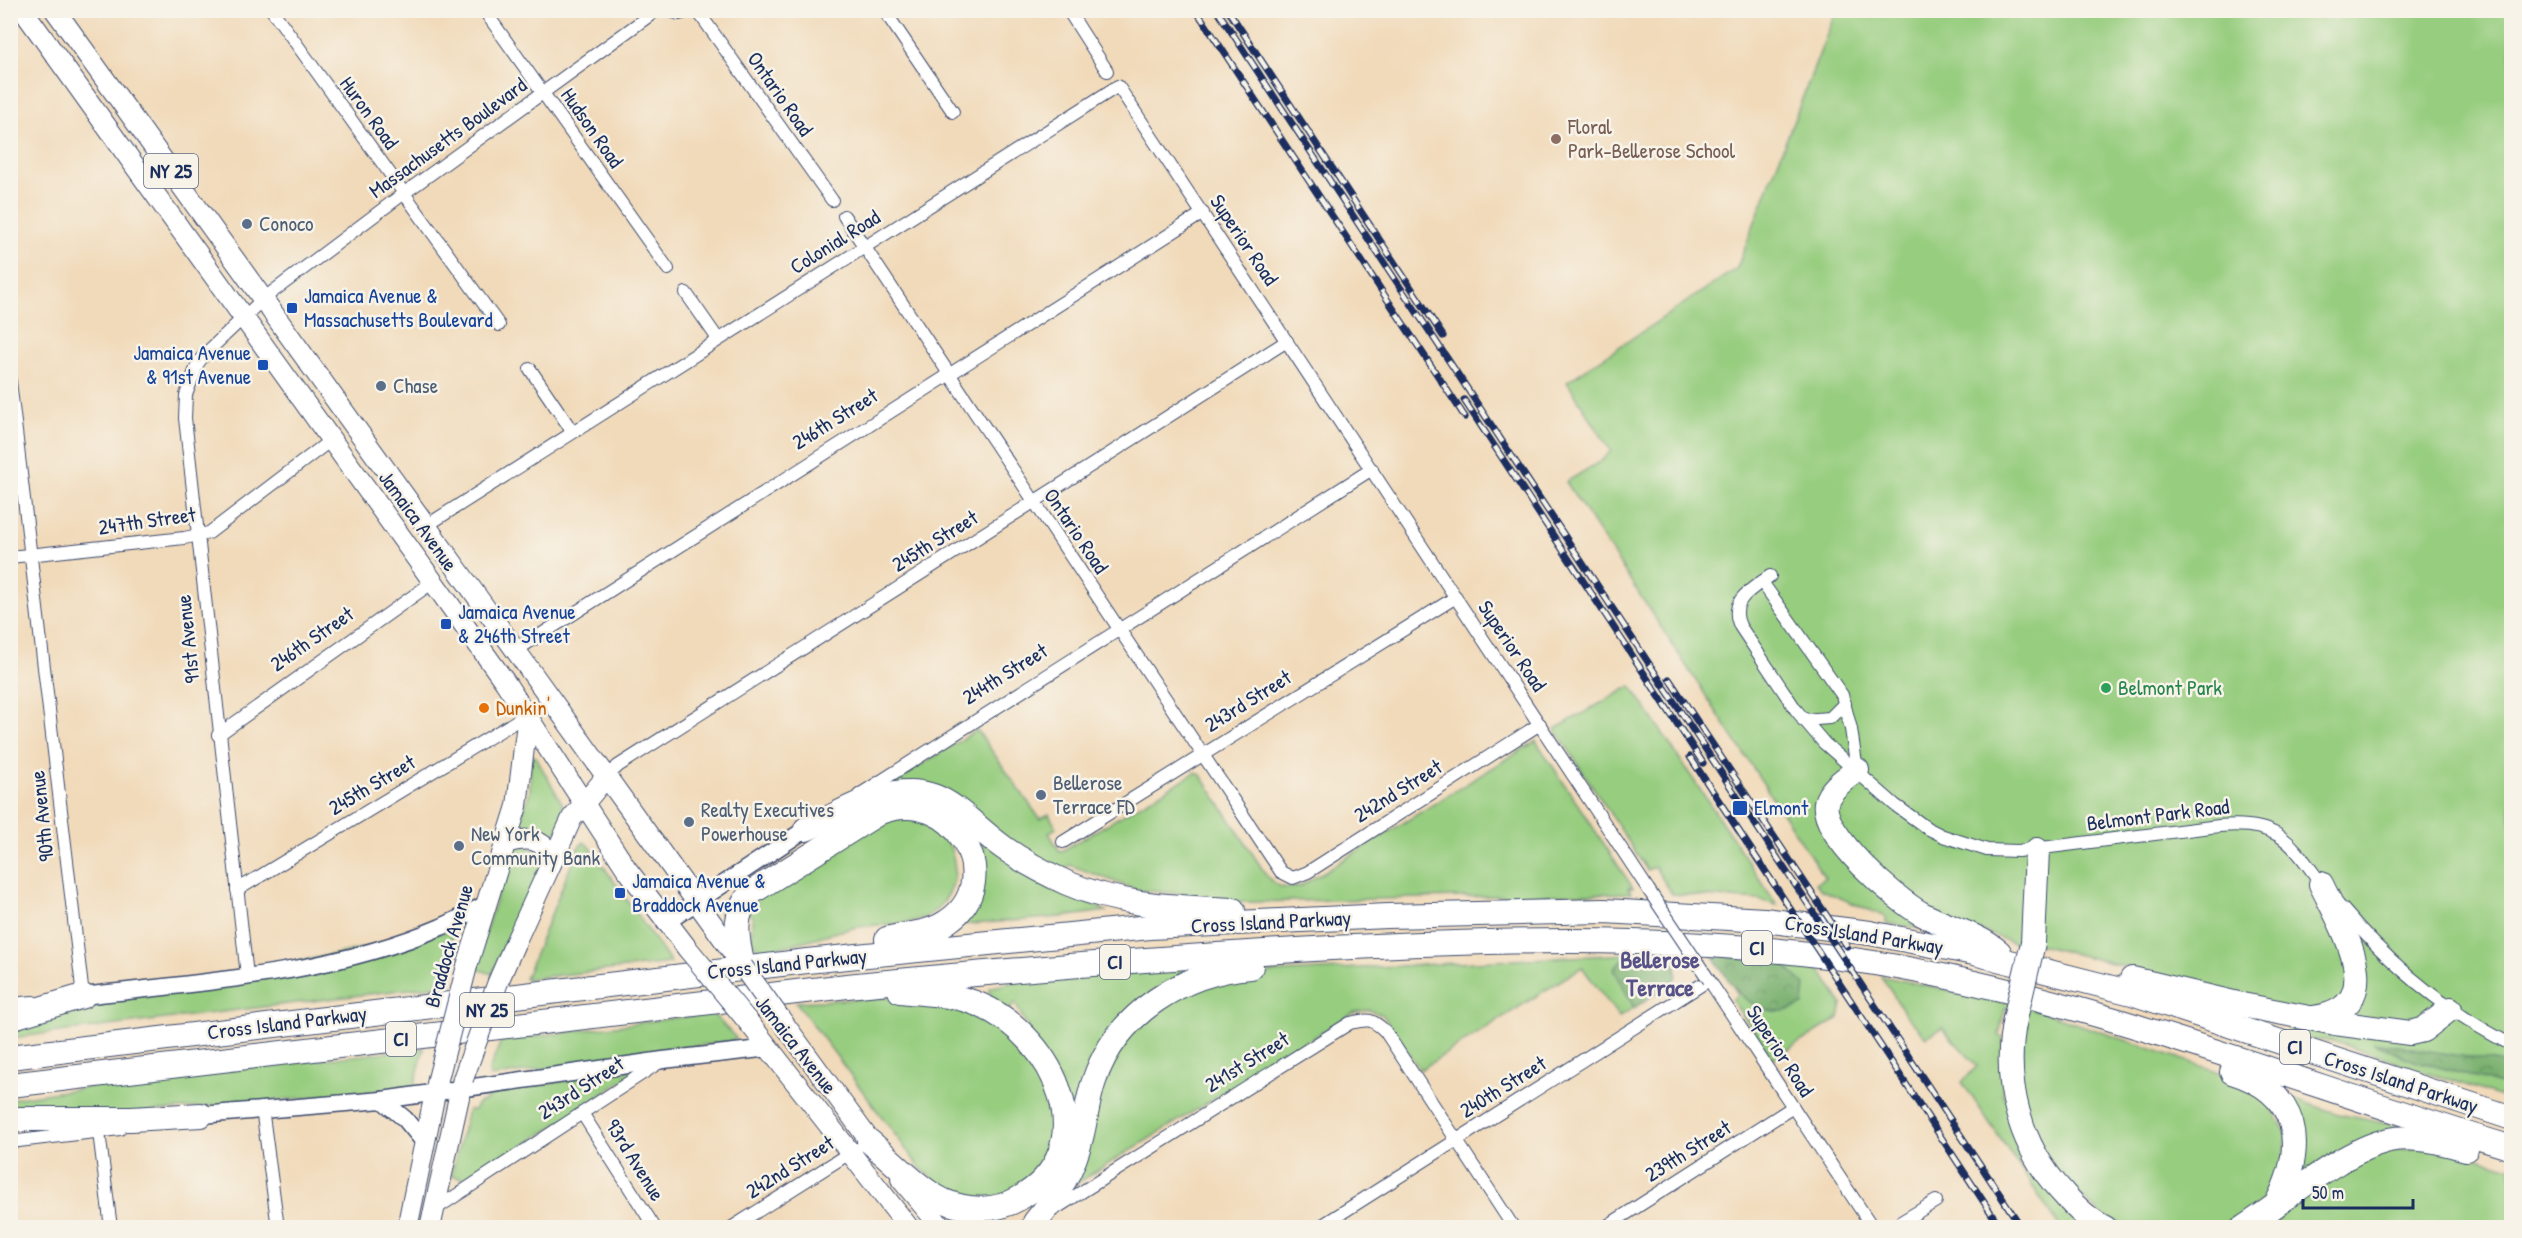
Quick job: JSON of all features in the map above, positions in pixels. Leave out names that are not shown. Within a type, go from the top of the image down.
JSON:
[{"type":"highway","points":[[1857,770],[1833,790],[1826,804],[1826,812],[1834,828],[1870,875],[1903,903],[1943,924],[1983,939],[2016,964]]},
{"type":"highway","points":[[806,830],[876,797],[901,793],[926,794],[958,808],[996,842],[1031,866],[1086,891],[1142,904],[1338,918]]},
{"type":"highway","points":[[743,967],[733,944],[741,907],[752,892],[879,812],[897,807],[918,808],[939,815],[955,827],[970,852],[972,871],[965,901],[955,916],[938,927],[918,934],[895,937],[807,961]]},
{"type":"highway","points":[[2037,850],[2033,943],[2010,1050],[2015,1104],[2027,1139],[2041,1165],[2058,1189],[2084,1215],[2105,1227]]},
{"type":"highway","points":[[2314,1018],[2336,1013],[2349,1002],[2357,987],[2355,962],[2322,884]]},
{"type":"highway","name":"Cross Island Parkway","points":[[10,1057],[807,961],[1150,927],[1552,911],[1712,915],[1870,933],[1923,942],[2078,978],[2181,1009],[2511,1118]]},
{"type":"highway","name":"Cross Island Parkway","points":[[10,1084],[847,986],[1040,968],[1383,946],[1532,940],[1619,941],[1725,945],[1828,956],[1959,979],[2045,999],[2511,1148]]},
{"type":"highway","points":[[1030,1225],[1058,1194],[1069,1173],[1078,1150],[1089,1098],[1100,1066],[1117,1037],[1152,1003],[1182,984],[1213,973],[1248,967],[1287,965],[1383,946]]},
{"type":"highway","points":[[2078,978],[2138,979],[2242,1005],[2410,1033],[2423,1030],[2450,1009]]},
{"type":"highway","points":[[847,986],[954,997],[992,1010],[1016,1026],[1036,1047],[1058,1086],[1064,1111],[1064,1135],[1061,1149],[1050,1171],[1023,1196],[1013,1202],[990,1208],[968,1208],[934,1196],[869,1141]]},
{"type":"highway","points":[[10,1018],[83,996]]},
{"type":"highway","points":[[2184,1042],[2224,1069],[2248,1077],[2268,1088],[2285,1109],[2292,1129],[2294,1153],[2289,1177],[2276,1204]]},
{"type":"highway","points":[[10,1119],[131,1119],[201,1115]]},
{"type":"highway","points":[[2243,1227],[2358,1151],[2390,1140],[2430,1140],[2470,1150],[2511,1155]]},
{"type":"main road","name":"Jamaica Avenue","points":[[23,10],[528,714],[583,802],[665,923],[770,1048],[849,1154],[909,1227]]},
{"type":"main road","name":"NY 25","points":[[55,10],[263,299]]},
{"type":"main road","name":"Jamaica Avenue","points":[[263,299],[426,526],[456,564],[514,651],[696,902],[733,944]]},
{"type":"main road","points":[[358,479],[375,487],[407,525],[420,528],[426,526]]},
{"type":"main road","name":"246th Street","points":[[493,665],[514,651]]},
{"type":"main road","points":[[528,714],[547,713],[562,718]]},
{"type":"main road","name":"Braddock Avenue","points":[[407,1227],[436,1086],[467,966],[517,806],[528,714]]},
{"type":"main road","name":"NY 25","points":[[431,1219],[462,1084],[498,982],[572,818],[606,777]]},
{"type":"main road","points":[[505,843],[525,838],[536,840],[546,846],[554,858]]},
{"type":"main road","name":"Jamaica Avenue","points":[[743,967],[869,1141],[942,1227]]},
{"type":"street","name":"Huron Road","points":[[272,10],[499,325]]},
{"type":"street","name":"Hudson Road","points":[[484,10],[668,269]]},
{"type":"street","name":"Massachusetts Boulevard","points":[[243,318],[263,299],[403,194],[657,10]]},
{"type":"street","points":[[668,10],[679,14],[692,10]]},
{"type":"street","name":"Ontario Road","points":[[697,10],[832,200]]},
{"type":"street","points":[[884,10],[952,112]]},
{"type":"street","points":[[1068,10],[1107,71]]},
{"type":"street","name":"Superior Road","points":[[1118,86],[1873,1227]]},
{"type":"street","name":"Colonial Road","points":[[572,431],[1118,86]]},
{"type":"street","name":"246th Street","points":[[514,651],[1203,213]]},
{"type":"street","name":"Ontario Road","points":[[844,216],[1276,867]]},
{"type":"street","points":[[686,293],[718,339]]},
{"type":"street","name":"91st Avenue","points":[[243,318],[205,354],[193,373],[186,395],[185,418],[247,976]]},
{"type":"street","name":"245th Street","points":[[606,777],[627,760],[1287,341]]},
{"type":"street","points":[[426,526],[572,431],[530,369]]},
{"type":"street","name":"90th Avenue","points":[[10,381],[83,996]]},
{"type":"street","name":"247th Street","points":[[10,557],[209,533],[331,440]]},
{"type":"street","name":"244th Street","points":[[665,923],[920,754],[1372,469]]},
{"type":"street","name":"Belmont Park Road","points":[[1857,770],[1845,703],[1837,686],[1804,644],[1766,579],[1748,590],[1739,600],[1737,620],[1803,720],[1840,760],[1857,770],[1911,818],[1943,836],[1987,850],[2037,850],[2219,826],[2248,825],[2269,830],[2289,841],[2322,884],[2382,953],[2450,1009],[2511,1045]]},
{"type":"street","name":"246th Street","points":[[219,735],[433,582]]},
{"type":"street","name":"243rd Street","points":[[1064,842],[1456,597]]},
{"type":"street","points":[[1803,720],[1830,718],[1845,703]]},
{"type":"street","name":"245th Street","points":[[237,890],[528,714]]},
{"type":"street","name":"242nd Street","points":[[1276,867],[1288,877],[1293,878],[1308,872],[1540,724]]},
{"type":"street","points":[[10,1004],[294,969],[372,950],[442,927],[486,904]]},
{"type":"street","name":"240th Street","points":[[1318,1227],[1709,980]]},
{"type":"street","name":"241st Street","points":[[1030,1225],[1350,1023],[1367,1019],[1375,1022],[1384,1031],[1456,1140]]},
{"type":"street","name":"243rd Street","points":[[431,1219],[582,1113],[663,1060],[770,1048]]},
{"type":"street","points":[[10,1142],[152,1125],[201,1115],[262,1108],[382,1100],[436,1086],[663,1060]]},
{"type":"street","points":[[382,1100],[405,1119],[424,1142]]},
{"type":"street","name":"239th Street","points":[[1604,1227],[1794,1107]]},
{"type":"street","points":[[262,1108],[278,1227]]},
{"type":"street","name":"93rd Avenue","points":[[582,1113],[655,1227]]},
{"type":"street","points":[[99,1132],[111,1227]]},
{"type":"street","points":[[1456,1140],[1514,1227]]},
{"type":"street","name":"242nd Street","points":[[731,1227],[869,1141]]},
{"type":"street","points":[[1891,1227],[1936,1201]]},
{"type":"street","points":[[1622,1216],[1629,1227]]},
{"type":"green space","name":"Belmont Park","points":[[1836,11],[2511,11],[2511,1100],[2332,1041],[2313,1040],[2287,1031],[2293,1024],[2160,975],[2023,941],[2021,946],[1980,930],[1935,931],[1886,923],[1886,917],[1821,890],[1816,883],[1825,878],[1566,482],[1601,461],[1611,451],[1567,382],[1737,268]]},
{"type":"green space","points":[[1631,686],[1777,905],[1759,900],[1672,894],[1655,867],[1647,870],[1555,729]]},
{"type":"green space","points":[[977,730],[1040,819],[1049,814],[1056,828],[1049,833],[1060,852],[1196,772],[1201,775],[1267,876],[1274,883],[1286,888],[1301,886],[1536,741],[1633,888],[1628,888],[1631,893],[1211,903],[1207,896],[1137,890],[1070,865],[1063,871],[889,785]]},
{"type":"green space","points":[[531,756],[535,756],[563,805],[563,817],[554,837],[544,830],[523,824],[521,820],[530,790]]},
{"type":"green space","points":[[884,818],[928,818],[955,837],[948,842],[953,855],[955,876],[948,895],[939,907],[929,915],[917,920],[849,929],[759,951],[752,941],[752,915],[746,914],[761,894]]},
{"type":"green space","points":[[584,842],[590,847],[671,963],[525,979],[578,848]]},
{"type":"green space","points":[[984,842],[1029,872],[1106,911],[949,926],[982,864],[979,846]]},
{"type":"green space","points":[[518,844],[540,851],[542,866],[492,974],[474,968],[510,854]]},
{"type":"green space","points":[[752,881],[728,924],[715,906]]},
{"type":"green space","points":[[454,930],[441,985],[11,1038],[11,1025],[104,1001]]},
{"type":"green space","points":[[1669,952],[1676,967],[1675,979],[1672,983],[1619,1017],[1582,967],[1420,1070],[1383,1015],[1369,1010],[1355,1012],[1074,1185],[1100,1094],[1124,1040],[1171,996],[1224,975]]},
{"type":"green space","points":[[1669,952],[1675,961],[1677,977],[1672,983],[1634,1008],[1614,969],[1623,959],[1644,959]]},
{"type":"green space","points":[[1712,955],[1818,967],[1842,1004],[1839,1018],[1773,1059],[1732,1000],[1738,994]]},
{"type":"green space","points":[[1712,955],[1781,962],[1805,985],[1803,1005],[1781,1011],[1757,1006],[1739,993]]},
{"type":"green space","points":[[1216,966],[1151,993],[1072,1139],[1028,1028],[1015,1003],[1009,1011],[992,1004],[989,988],[1021,980]]},
{"type":"green space","points":[[1881,976],[2028,1007],[2240,1079],[2264,1093],[2287,1135],[2284,1163],[2270,1194],[2242,1217],[2215,1227],[2130,1227],[2104,1217],[2061,1178],[2035,1135],[2020,1087],[2026,1015],[2005,1008],[1999,1035],[2003,1037],[2003,1094],[2091,1227],[2060,1227],[1962,1082],[1977,1066],[1942,1028],[1926,1037],[1906,1015]]},
{"type":"green space","points":[[908,997],[968,1005],[1012,1029],[1046,1073],[1058,1123],[1041,1170],[1003,1196],[960,1199],[961,1194],[941,1186],[920,1168],[796,1002]]},
{"type":"green space","points":[[712,1013],[736,1038],[731,1041],[490,1077],[489,1071],[501,1041]]},
{"type":"green space","points":[[2373,1042],[2499,1062],[2511,1067],[2511,1088],[2404,1057]]},
{"type":"green space","points":[[424,1048],[414,1088],[137,1113],[11,1112],[11,1099],[130,1081]]},
{"type":"green space","points":[[635,1069],[636,1072],[467,1183],[462,1178],[451,1176],[468,1110],[474,1110],[478,1103],[488,1099],[485,1094]]},
{"type":"green space","points":[[2295,1099],[2338,1114],[2415,1129],[2301,1179],[2291,1103]]},
{"type":"green space","points":[[2438,1146],[2511,1168],[2511,1227],[2265,1228],[2265,1225],[2370,1152]]},
{"type":"railway","points":[[1196,10],[1465,417]]},
{"type":"railway","points":[[1217,10],[2022,1228]]},
{"type":"railway","points":[[1228,10],[1443,336]]},
{"type":"railway","points":[[1464,400],[1703,763]]},
{"type":"railway","points":[[1669,679],[1847,946]]},
{"type":"railway","points":[[1690,757],[2001,1228]]},
{"type":"place","name":"Floral Park-Bellerose School","points":[[1556,139]]},
{"type":"place","name":"Conoco","points":[[247,224]]},
{"type":"place","name":"Jamaica Avenue & Massachusetts Boulevard","points":[[292,308]]},
{"type":"place","name":"Jamaica Avenue & 91st Avenue","points":[[263,365]]},
{"type":"place","name":"Chase","points":[[381,386]]},
{"type":"place","name":"Jamaica Avenue & 246th Street","points":[[446,624]]},
{"type":"place","name":"Belmont Park","points":[[2106,688]]},
{"type":"place","name":"Dunkin'","points":[[484,708]]},
{"type":"place","name":"Bellerose Terrace FD","points":[[1041,795]]},
{"type":"place","name":"Elmont","points":[[1740,808]]},
{"type":"place","name":"Realty Executives Powerhouse","points":[[689,822]]},
{"type":"place","name":"New York Community Bank","points":[[459,846]]},
{"type":"place","name":"Jamaica Avenue & Braddock Avenue","points":[[620,893]]},
{"type":"district","name":"Bellerose Terrace","points":[[1660,974]]}]
